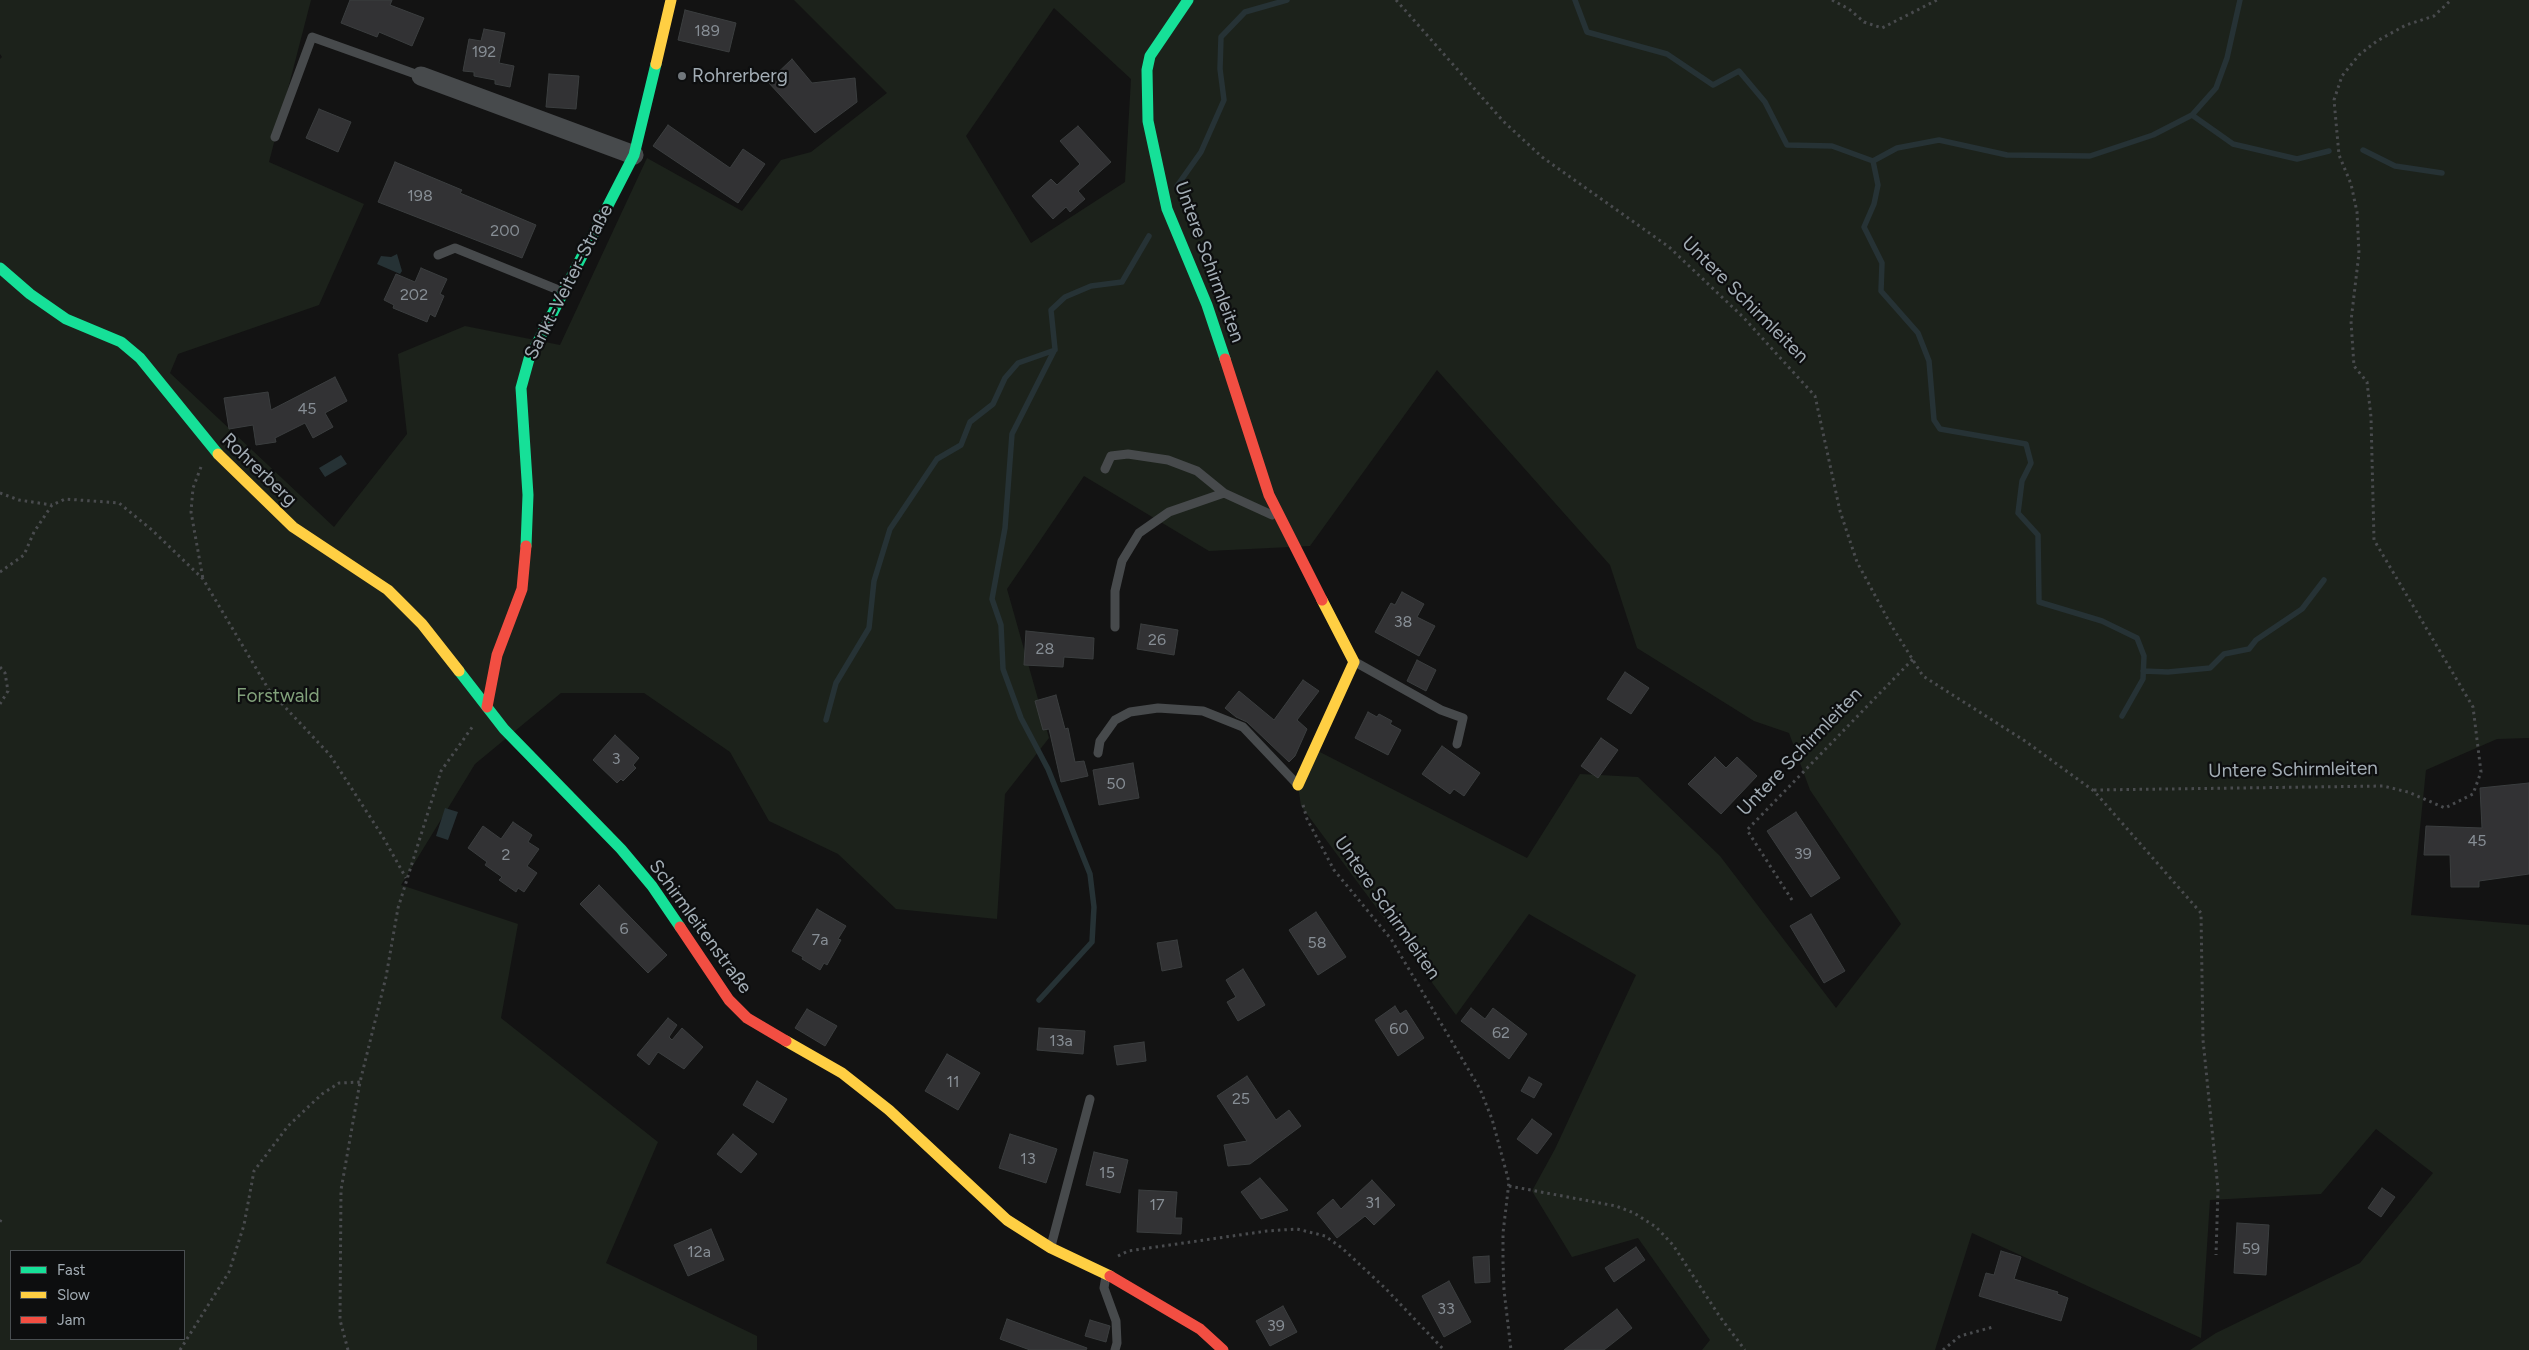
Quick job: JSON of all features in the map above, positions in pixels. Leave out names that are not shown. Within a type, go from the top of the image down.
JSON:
[{"type":"street","name":"Sankt-Veiter-Straße","points":[[487,708],[497,655],[522,589],[527,540],[528,495],[521,388],[529,359],[634,155],[671,0]]},
{"type":"street","name":"Untere Schirmleiten","points":[[1188,0],[1150,56],[1147,70],[1148,121],[1167,209],[1207,305],[1269,496],[1354,662]]},
{"type":"street","points":[[421,76],[634,155]]},
{"type":"street","name":"Rohrerberg","points":[[0,268],[30,294],[66,319],[121,342],[128,347],[140,358],[209,446],[293,527],[388,590],[422,624],[487,708]]},
{"type":"street","points":[[1298,785],[1354,662]]},
{"type":"street","name":"Schirmleitenstraße","points":[[487,708],[504,730],[621,849],[652,886],[729,1000],[747,1018],[842,1073],[889,1110],[1007,1220],[1051,1248],[1106,1273],[1200,1329],[1223,1350]]},
{"type":"lane","points":[[275,137],[312,37],[421,76]]},
{"type":"lane","points":[[438,255],[455,248],[563,292]]},
{"type":"lane","points":[[1105,469],[1111,456],[1128,454],[1168,460],[1197,471],[1224,493],[1273,515],[1277,510]]},
{"type":"lane","points":[[1115,627],[1115,591],[1122,561],[1139,533],[1169,512],[1224,493]]},
{"type":"lane","points":[[1354,662],[1440,710],[1463,718],[1457,744]]},
{"type":"lane","points":[[1098,753],[1100,741],[1115,720],[1130,712],[1158,708],[1203,711],[1243,727],[1298,785]]},
{"type":"lane","points":[[1051,1248],[1090,1099]]},
{"type":"lane","points":[[1106,1273],[1104,1288],[1116,1321],[1116,1350]]},
{"type":"path","name":"Untere Schirmleiten","points":[[1396,0],[1503,121],[1542,157],[1669,247],[1743,317],[1815,396],[1840,511],[1857,562],[1891,626],[1923,676],[2025,741],[2094,790],[2201,913],[2203,1040],[2218,1189],[2216,1255]]},
{"type":"path","points":[[1832,0],[1850,9],[1864,22],[1882,28],[1937,0]]},
{"type":"path","name":"Untere Schirmleiten","points":[[2094,790],[2383,786],[2408,792],[2445,808],[2473,794],[2481,772],[2473,707],[2374,540],[2367,382],[2354,366],[2352,321],[2359,253],[2357,212],[2351,184],[2339,155],[2334,100],[2342,76],[2360,55],[2377,41],[2406,25],[2434,16],[2451,0]]},
{"type":"path","points":[[203,579],[191,512],[193,488],[209,446]]},
{"type":"path","points":[[0,493],[19,500],[52,505]]},
{"type":"path","points":[[0,572],[24,555],[34,532],[52,505],[65,499],[119,504],[152,530],[203,579],[269,690],[330,755],[383,837],[407,879]]},
{"type":"path","name":"Untere Schirmleiten","points":[[1792,900],[1747,830],[1913,659]]},
{"type":"path","points":[[0,667],[5,673],[8,691],[0,704]]},
{"type":"path","points":[[348,1350],[340,1320],[341,1190],[360,1082],[386,977],[398,908],[440,771],[487,708]]},
{"type":"path","name":"Untere Schirmleiten","points":[[1298,785],[1307,819],[1334,870],[1391,940],[1480,1089],[1503,1152],[1509,1186],[1503,1226],[1503,1262],[1504,1290],[1511,1350]]},
{"type":"path","points":[[180,1350],[230,1272],[244,1225],[254,1171],[288,1126],[322,1094],[339,1083],[360,1082]]},
{"type":"path","points":[[1509,1186],[1616,1206],[1634,1213],[1656,1228],[1672,1245],[1725,1324],[1745,1350]]},
{"type":"path","points":[[0,1222],[2,1217]]},
{"type":"path","points":[[1106,1273],[1111,1259],[1128,1251],[1297,1229],[1325,1236],[1342,1248],[1444,1350]]},
{"type":"path","points":[[1943,1350],[1960,1336],[1993,1326]]},
{"type":"green space","name":"Forstwald","points":[[0,0],[311,0],[269,162],[364,204],[319,305],[178,354],[170,373],[334,527],[407,434],[398,354],[465,326],[560,345],[647,158],[742,211],[781,160],[811,152],[887,93],[794,0],[2529,0],[2529,738],[2497,739],[2426,770],[2411,915],[2529,925],[2529,1350],[2190,1350],[2216,1333],[2360,1263],[2433,1173],[2376,1129],[2321,1194],[2210,1200],[2201,1338],[1972,1233],[1935,1350],[1702,1350],[1710,1340],[1638,1238],[1572,1257],[1532,1191],[1555,1149],[1636,975],[1529,914],[1456,1015],[1301,806],[1298,785],[1316,750],[1527,858],[1580,774],[1638,777],[1720,856],[1836,1008],[1901,924],[1810,790],[1789,733],[1754,721],[1637,648],[1610,565],[1437,370],[1310,546],[1209,551],[1084,476],[1007,589],[1049,738],[1005,794],[997,919],[896,909],[838,854],[769,821],[730,752],[644,693],[561,693],[475,764],[401,885],[518,924],[501,1018],[658,1142],[606,1263],[757,1336],[757,1350],[0,1350],[0,59],[2,57],[0,54]],"holes":[[[1054,8],[1131,79],[1125,182],[1031,243],[966,136]]]},
{"type":"shaded area","points":[[397,254],[402,271],[400,274],[377,264],[381,256],[391,257]]},
{"type":"shaded area","points":[[341,455],[347,464],[325,477],[319,468]]},
{"type":"shaded area","points":[[445,808],[458,812],[448,840],[436,836]]},
{"type":"building","points":[[350,0],[392,0],[390,5],[424,18],[412,46],[379,32],[377,37],[341,23]]},
{"type":"building","points":[[685,10],[736,23],[729,52],[678,40]]},
{"type":"building","points":[[484,29],[505,33],[499,63],[514,66],[510,87],[495,84],[495,80],[474,76],[474,72],[463,71],[469,39],[481,41]]},
{"type":"building","points":[[792,59],[812,83],[855,78],[857,102],[815,133],[768,82]]},
{"type":"building","points":[[549,74],[579,76],[576,109],[546,107]]},
{"type":"building","points":[[319,109],[351,122],[338,152],[306,138]]},
{"type":"building","points":[[668,125],[730,168],[743,149],[765,164],[738,203],[653,146]]},
{"type":"building","points":[[1078,126],[1111,162],[1078,191],[1085,199],[1070,212],[1066,207],[1053,219],[1032,196],[1051,179],[1057,185],[1080,164],[1060,141]]},
{"type":"building","points":[[395,162],[462,190],[460,193],[536,225],[522,258],[378,202]]},
{"type":"building","points":[[421,268],[447,279],[440,294],[444,296],[435,317],[430,314],[427,322],[393,308],[394,305],[384,300],[396,274],[415,282]]},
{"type":"building","points":[[335,377],[347,401],[325,413],[333,427],[313,438],[305,423],[275,438],[276,442],[256,445],[253,425],[229,429],[224,398],[268,392],[271,410]]},
{"type":"building","points":[[1402,592],[1424,604],[1417,617],[1435,626],[1419,656],[1375,632],[1391,603],[1395,605]]},
{"type":"building","points":[[1141,624],[1178,630],[1174,655],[1137,649]]},
{"type":"building","points":[[1026,631],[1094,638],[1093,659],[1064,657],[1063,667],[1024,665]]},
{"type":"building","points":[[1417,660],[1436,670],[1426,691],[1407,681]]},
{"type":"building","points":[[1625,672],[1649,688],[1631,714],[1607,699]]},
{"type":"building","points":[[1303,680],[1319,691],[1297,720],[1307,729],[1295,756],[1289,762],[1247,722],[1236,717],[1225,708],[1239,691],[1274,720]]},
{"type":"building","points":[[1056,695],[1065,729],[1068,728],[1075,762],[1084,761],[1088,776],[1061,782],[1049,729],[1043,730],[1035,701]]},
{"type":"building","points":[[1368,712],[1377,717],[1379,714],[1392,721],[1390,724],[1401,730],[1388,755],[1355,738]]},
{"type":"building","points":[[615,735],[639,758],[633,765],[636,768],[623,781],[621,779],[617,783],[593,760]]},
{"type":"building","points":[[1601,738],[1618,750],[1598,778],[1581,766]]},
{"type":"building","points":[[1442,746],[1480,773],[1464,796],[1454,789],[1450,794],[1422,774]]},
{"type":"building","points":[[1715,757],[1726,768],[1737,757],[1757,776],[1721,814],[1688,784]]},
{"type":"building","points":[[1133,763],[1139,798],[1099,805],[1093,770]]},
{"type":"building","points":[[2529,783],[2529,874],[2479,881],[2479,887],[2451,887],[2450,855],[2424,855],[2426,826],[2482,828],[2480,788]]},
{"type":"building","points":[[1796,812],[1840,878],[1811,897],[1767,831]]},
{"type":"building","points":[[513,822],[532,835],[528,842],[539,849],[527,866],[537,873],[524,892],[518,888],[516,892],[499,880],[502,877],[485,865],[487,862],[468,848],[483,826],[501,839]]},
{"type":"building","points":[[599,885],[667,955],[648,973],[580,904]]},
{"type":"building","points":[[817,909],[846,926],[838,939],[841,940],[827,965],[824,963],[820,970],[792,951]]},
{"type":"building","points":[[1316,912],[1346,957],[1318,975],[1289,930]]},
{"type":"building","points":[[1811,914],[1845,971],[1824,983],[1790,926]]},
{"type":"building","points":[[1177,940],[1182,967],[1162,971],[1157,943]]},
{"type":"building","points":[[1243,969],[1265,1005],[1238,1021],[1227,1002],[1236,997],[1226,980]]},
{"type":"building","points":[[1395,1006],[1400,1014],[1406,1010],[1424,1038],[1398,1056],[1375,1020]]},
{"type":"building","points":[[1471,1008],[1485,1019],[1493,1008],[1527,1034],[1509,1059],[1461,1021]]},
{"type":"building","points":[[807,1009],[837,1026],[825,1046],[795,1028]]},
{"type":"building","points":[[668,1018],[677,1025],[669,1037],[672,1040],[682,1028],[703,1047],[684,1069],[658,1052],[649,1065],[637,1055]]},
{"type":"building","points":[[1039,1028],[1085,1031],[1083,1054],[1037,1050]]},
{"type":"building","points":[[1144,1042],[1146,1061],[1117,1065],[1114,1046]]},
{"type":"building","points":[[947,1054],[980,1073],[958,1110],[925,1091]]},
{"type":"building","points":[[1247,1076],[1276,1120],[1289,1110],[1301,1126],[1250,1164],[1228,1166],[1224,1145],[1247,1141],[1217,1096]]},
{"type":"building","points":[[1529,1077],[1542,1084],[1534,1098],[1521,1091]]},
{"type":"building","points":[[757,1081],[787,1099],[773,1123],[743,1105]]},
{"type":"building","points":[[1532,1119],[1552,1134],[1537,1154],[1517,1139]]},
{"type":"building","points":[[733,1134],[757,1154],[741,1173],[717,1154]]},
{"type":"building","points":[[1010,1134],[1057,1149],[1046,1183],[999,1168]]},
{"type":"building","points":[[1094,1152],[1128,1160],[1120,1193],[1086,1185]]},
{"type":"building","points":[[1260,1178],[1288,1210],[1261,1219],[1241,1192]]},
{"type":"building","points":[[1372,1180],[1395,1205],[1374,1225],[1365,1216],[1337,1238],[1317,1213],[1333,1199],[1341,1209]]},
{"type":"building","points":[[2382,1188],[2395,1197],[2381,1217],[2368,1208]]},
{"type":"building","points":[[1139,1190],[1177,1192],[1175,1218],[1182,1218],[1181,1234],[1137,1232]]},
{"type":"building","points":[[2237,1223],[2269,1225],[2266,1275],[2234,1273]]},
{"type":"building","points":[[711,1229],[724,1260],[688,1276],[674,1245]]},
{"type":"building","points":[[1636,1247],[1645,1260],[1614,1282],[1605,1268]]},
{"type":"building","points":[[2001,1251],[2021,1257],[2014,1279],[2058,1292],[2057,1294],[2068,1298],[2061,1321],[1979,1296],[1986,1273],[1994,1275]]},
{"type":"building","points":[[1489,1256],[1490,1282],[1475,1283],[1473,1257]]},
{"type":"building","points":[[1449,1281],[1471,1322],[1444,1337],[1422,1296]]},
{"type":"building","points":[[1283,1306],[1297,1332],[1270,1346],[1256,1321]]},
{"type":"building","points":[[1617,1309],[1632,1328],[1604,1350],[1564,1350]]},
{"type":"building","points":[[1007,1319],[1087,1348],[1086,1350],[1030,1350],[1000,1339]]},
{"type":"building","points":[[1090,1320],[1110,1326],[1106,1342],[1085,1336]]},
{"type":"waterway","points":[[1177,186],[1201,152],[1224,100],[1220,69],[1221,37],[1245,12],[1287,0]]},
{"type":"waterway","points":[[1575,0],[1587,32],[1667,54],[1713,85],[1739,71],[1765,102],[1787,145],[1832,146],[1873,161],[1878,185],[1874,204],[1864,227],[1882,263],[1881,291],[1918,333],[1929,361],[1934,420],[1940,429],[2026,444],[2031,463],[2022,481],[2018,513],[2038,535],[2039,602],[2102,621],[2137,638],[2144,656],[2143,679],[2122,716]]},
{"type":"waterway","points":[[2192,115],[2216,88],[2227,58],[2240,0]]},
{"type":"waterway","points":[[1873,161],[1897,148],[1939,140],[2007,155],[2090,156],[2153,135],[2192,115],[2233,144],[2297,159],[2329,151]]},
{"type":"waterway","points":[[2363,150],[2395,166],[2442,173]]},
{"type":"waterway","points":[[1039,1000],[1092,942],[1094,907],[1090,874],[1048,769],[1021,718],[1003,669],[1001,625],[992,599],[1005,528],[1012,434],[1055,349],[1051,310],[1065,297],[1091,286],[1122,282],[1149,236]]},
{"type":"waterway","points":[[826,720],[836,683],[869,628],[874,581],[890,529],[937,459],[961,445],[970,422],[993,404],[1005,378],[1018,363],[1055,350]]},
{"type":"waterway","points":[[2143,671],[2168,672],[2210,668],[2224,654],[2249,649],[2256,640],[2302,609],[2324,580]]},
{"type":"traffic: fast","points":[[1188,0],[1150,56],[1147,70],[1148,121],[1167,209],[1207,305],[1225,359]]},
{"type":"traffic: fast","points":[[526,546],[528,495],[521,388],[529,359],[634,155],[656,64]]},
{"type":"traffic: fast","points":[[0,268],[30,294],[66,319],[121,342],[140,358],[218,454]]},
{"type":"traffic: fast","points":[[459,671],[504,729],[621,849],[652,886],[680,927]]},
{"type":"traffic: slow","points":[[656,64],[671,0]]},
{"type":"traffic: slow","points":[[218,454],[293,527],[388,590],[422,624],[459,671]]},
{"type":"traffic: slow","points":[[1298,785],[1354,662],[1322,600]]},
{"type":"traffic: slow","points":[[786,1041],[842,1073],[889,1110],[1007,1220],[1051,1248],[1110,1276]]},
{"type":"traffic: jam","points":[[1225,359],[1269,495],[1322,600]]},
{"type":"traffic: jam","points":[[487,707],[497,655],[522,589],[526,546]]},
{"type":"traffic: jam","points":[[680,927],[729,1000],[747,1018],[786,1041]]},
{"type":"traffic: jam","points":[[1110,1276],[1200,1329],[1223,1350]]},
{"type":"place","name":"Rohrerberg","points":[[682,76]]}]
